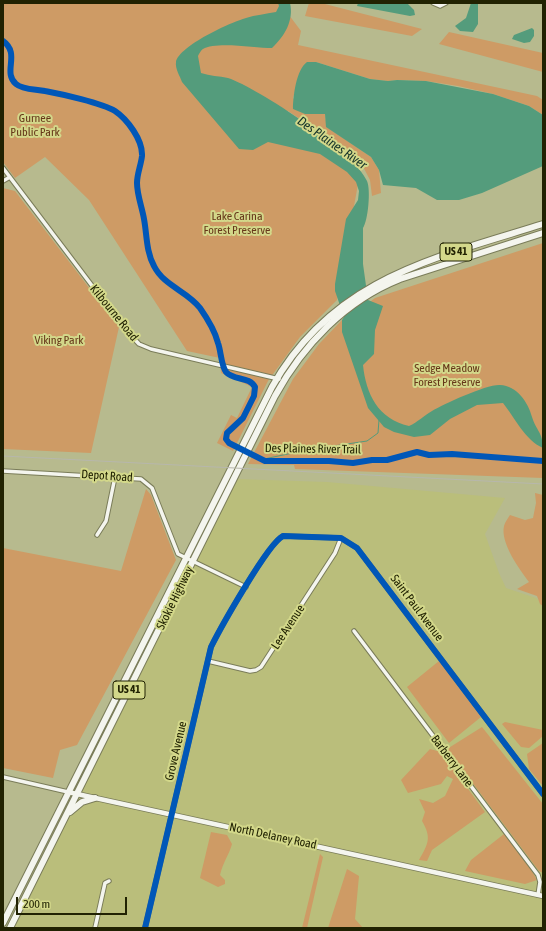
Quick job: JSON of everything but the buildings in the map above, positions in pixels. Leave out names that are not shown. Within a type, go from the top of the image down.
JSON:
[{"type":"highway","name":"Skokie Highway","points":[[3,923],[186,558],[280,379],[305,339],[333,312],[372,286],[402,271],[435,258],[543,224]]},
{"type":"highway","name":"Skokie Highway","points":[[10,928],[194,561],[280,379],[308,346],[336,319],[373,293],[400,280],[543,233]]},
{"type":"highway","points":[[67,814],[82,802],[95,798]]},
{"type":"street","points":[[432,3],[440,6],[446,3]]},
{"type":"street","name":"Kilbourne Road","points":[[3,168],[124,328],[139,344],[150,349],[280,379]]},
{"type":"street","points":[[3,181],[10,177]]},
{"type":"street","name":"Depot Road","points":[[3,471],[138,478],[149,484],[155,495],[178,554],[186,558]]},
{"type":"street","points":[[97,535],[106,521],[115,477]]},
{"type":"street","name":"Saint Paul Avenue","points":[[246,587],[272,546],[280,537],[288,535],[341,538],[357,548],[543,794]]},
{"type":"street","name":"Lee Avenue","points":[[208,661],[250,671],[261,667],[322,575],[338,547],[341,538]]},
{"type":"street","points":[[186,558],[246,587]]},
{"type":"street","name":"Grove Avenue","points":[[145,928],[208,661],[219,629],[246,587]]},
{"type":"street","name":"Barberry Lane","points":[[354,631],[538,875],[541,895]]},
{"type":"street","name":"North Delaney Road","points":[[3,777],[541,895]]},
{"type":"street","points":[[95,928],[105,883],[109,881]]},
{"type":"shaded area","points":[[278,3],[290,3],[291,16],[284,33],[272,48],[226,45],[209,47],[202,50],[198,56],[201,73],[228,78],[261,94],[282,107],[326,138],[359,169],[367,181],[369,198],[368,212],[363,228],[363,264],[368,300],[383,306],[375,330],[374,354],[363,365],[367,386],[376,404],[389,418],[398,423],[409,426],[432,411],[466,395],[494,386],[506,386],[517,392],[528,406],[541,435],[543,448],[531,440],[503,403],[477,405],[450,419],[430,435],[414,437],[394,432],[384,427],[368,408],[342,332],[342,320],[344,317],[335,291],[346,219],[358,200],[359,191],[356,182],[347,172],[320,154],[268,142],[253,150],[239,149],[182,82],[176,67],[176,62],[179,56],[196,42],[218,29],[239,20],[276,12],[279,6]]},
{"type":"shaded area","points":[[358,3],[407,3],[414,10],[415,15],[410,16],[357,6]]},
{"type":"shaded area","points":[[471,3],[478,3],[478,24],[473,32],[460,31],[455,26],[466,18]]},
{"type":"shaded area","points":[[532,28],[534,30],[534,36],[530,42],[524,43],[512,39],[514,35]]},
{"type":"shaded area","points":[[307,62],[316,62],[370,79],[388,81],[426,81],[493,94],[529,106],[543,115],[543,166],[482,193],[459,200],[437,200],[416,188],[383,185],[379,170],[371,157],[326,127],[325,114],[305,114],[293,109],[298,77],[303,66]]},
{"type":"shaded area","points":[[237,479],[327,482],[505,498],[485,534],[506,588],[536,598],[543,604],[543,928],[10,928],[194,561]]},
{"type":"green space","name":"Lake Carina Forest Preserve","points":[[3,3],[280,3],[301,31],[298,45],[537,96],[543,100],[543,115],[529,106],[493,94],[458,86],[426,81],[388,81],[370,79],[316,62],[302,68],[293,98],[305,114],[325,114],[327,127],[371,157],[379,170],[381,193],[372,196],[370,180],[359,159],[288,111],[287,121],[360,173],[337,300],[300,337],[268,381],[233,451],[217,443],[231,415],[237,418],[252,387],[221,373],[220,358],[187,351],[89,200],[45,157],[15,178],[3,162]]},
{"type":"green space","points":[[309,3],[321,3],[422,29],[412,36],[305,16]]},
{"type":"green space","points":[[449,32],[543,53],[543,72],[439,44]]},
{"type":"green space","name":"Viking Park","points":[[3,188],[15,191],[119,327],[91,453],[3,449]]},
{"type":"green space","name":"Sedge Meadow Forest Preserve","points":[[543,243],[543,478],[295,469],[294,465],[248,464],[293,379],[319,344],[342,320],[342,323],[375,298]]},
{"type":"green space","points":[[146,489],[151,495],[176,560],[77,745],[60,750],[53,778],[3,768],[3,548],[121,571]]},
{"type":"green space","points":[[535,493],[543,495],[543,606],[540,604],[537,596],[517,589],[529,582],[512,556],[505,540],[504,533],[504,525],[510,515],[525,520],[533,518],[536,503]]},
{"type":"green space","points":[[439,661],[481,717],[449,743],[407,687]]},
{"type":"green space","points":[[505,722],[543,730],[543,736],[529,748],[521,747],[502,724]]},
{"type":"green space","points":[[482,727],[543,804],[543,873],[539,871],[447,749]]},
{"type":"green space","points":[[543,743],[543,786],[529,769],[527,754]]},
{"type":"green space","points":[[430,749],[441,752],[485,812],[432,850],[427,861],[419,860],[427,845],[428,837],[422,821],[425,812],[419,799],[433,803],[445,796],[453,779],[447,776],[441,784],[408,793],[401,780]]},
{"type":"green space","points":[[211,832],[227,835],[232,844],[220,875],[225,880],[225,884],[218,887],[200,878]]},
{"type":"green space","points":[[504,834],[537,880],[525,884],[465,871],[471,860]]},
{"type":"green space","points":[[320,854],[323,857],[307,928],[302,928]]},
{"type":"green space","points":[[347,869],[359,876],[355,919],[363,928],[328,928]]},
{"type":"waterway","points":[[264,459],[307,450],[367,441],[378,433],[379,420]]},
{"type":"railway","points":[[3,456],[543,484]]},
{"type":"cycle path","name":"Des Plaines River Trail","points":[[3,41],[11,52],[10,69],[12,79],[16,84],[26,88],[71,97],[109,108],[124,119],[137,137],[142,150],[137,188],[151,260],[158,273],[170,284],[195,302],[203,312],[215,334],[223,366],[226,372],[233,377],[249,381],[255,387],[254,396],[243,418],[227,433],[226,439],[229,443],[265,461],[329,461],[353,463],[372,460],[387,460],[417,452],[429,455],[452,454],[543,461]]},
{"type":"cycle path","points":[[145,928],[211,647],[256,569],[276,542],[283,536],[341,538],[357,548],[543,794]]},
{"type":"park label","name":"Gurnee Public Park","points":[[35,125]]},
{"type":"water label","name":"Des Plaines River","points":[[332,143]]}]
